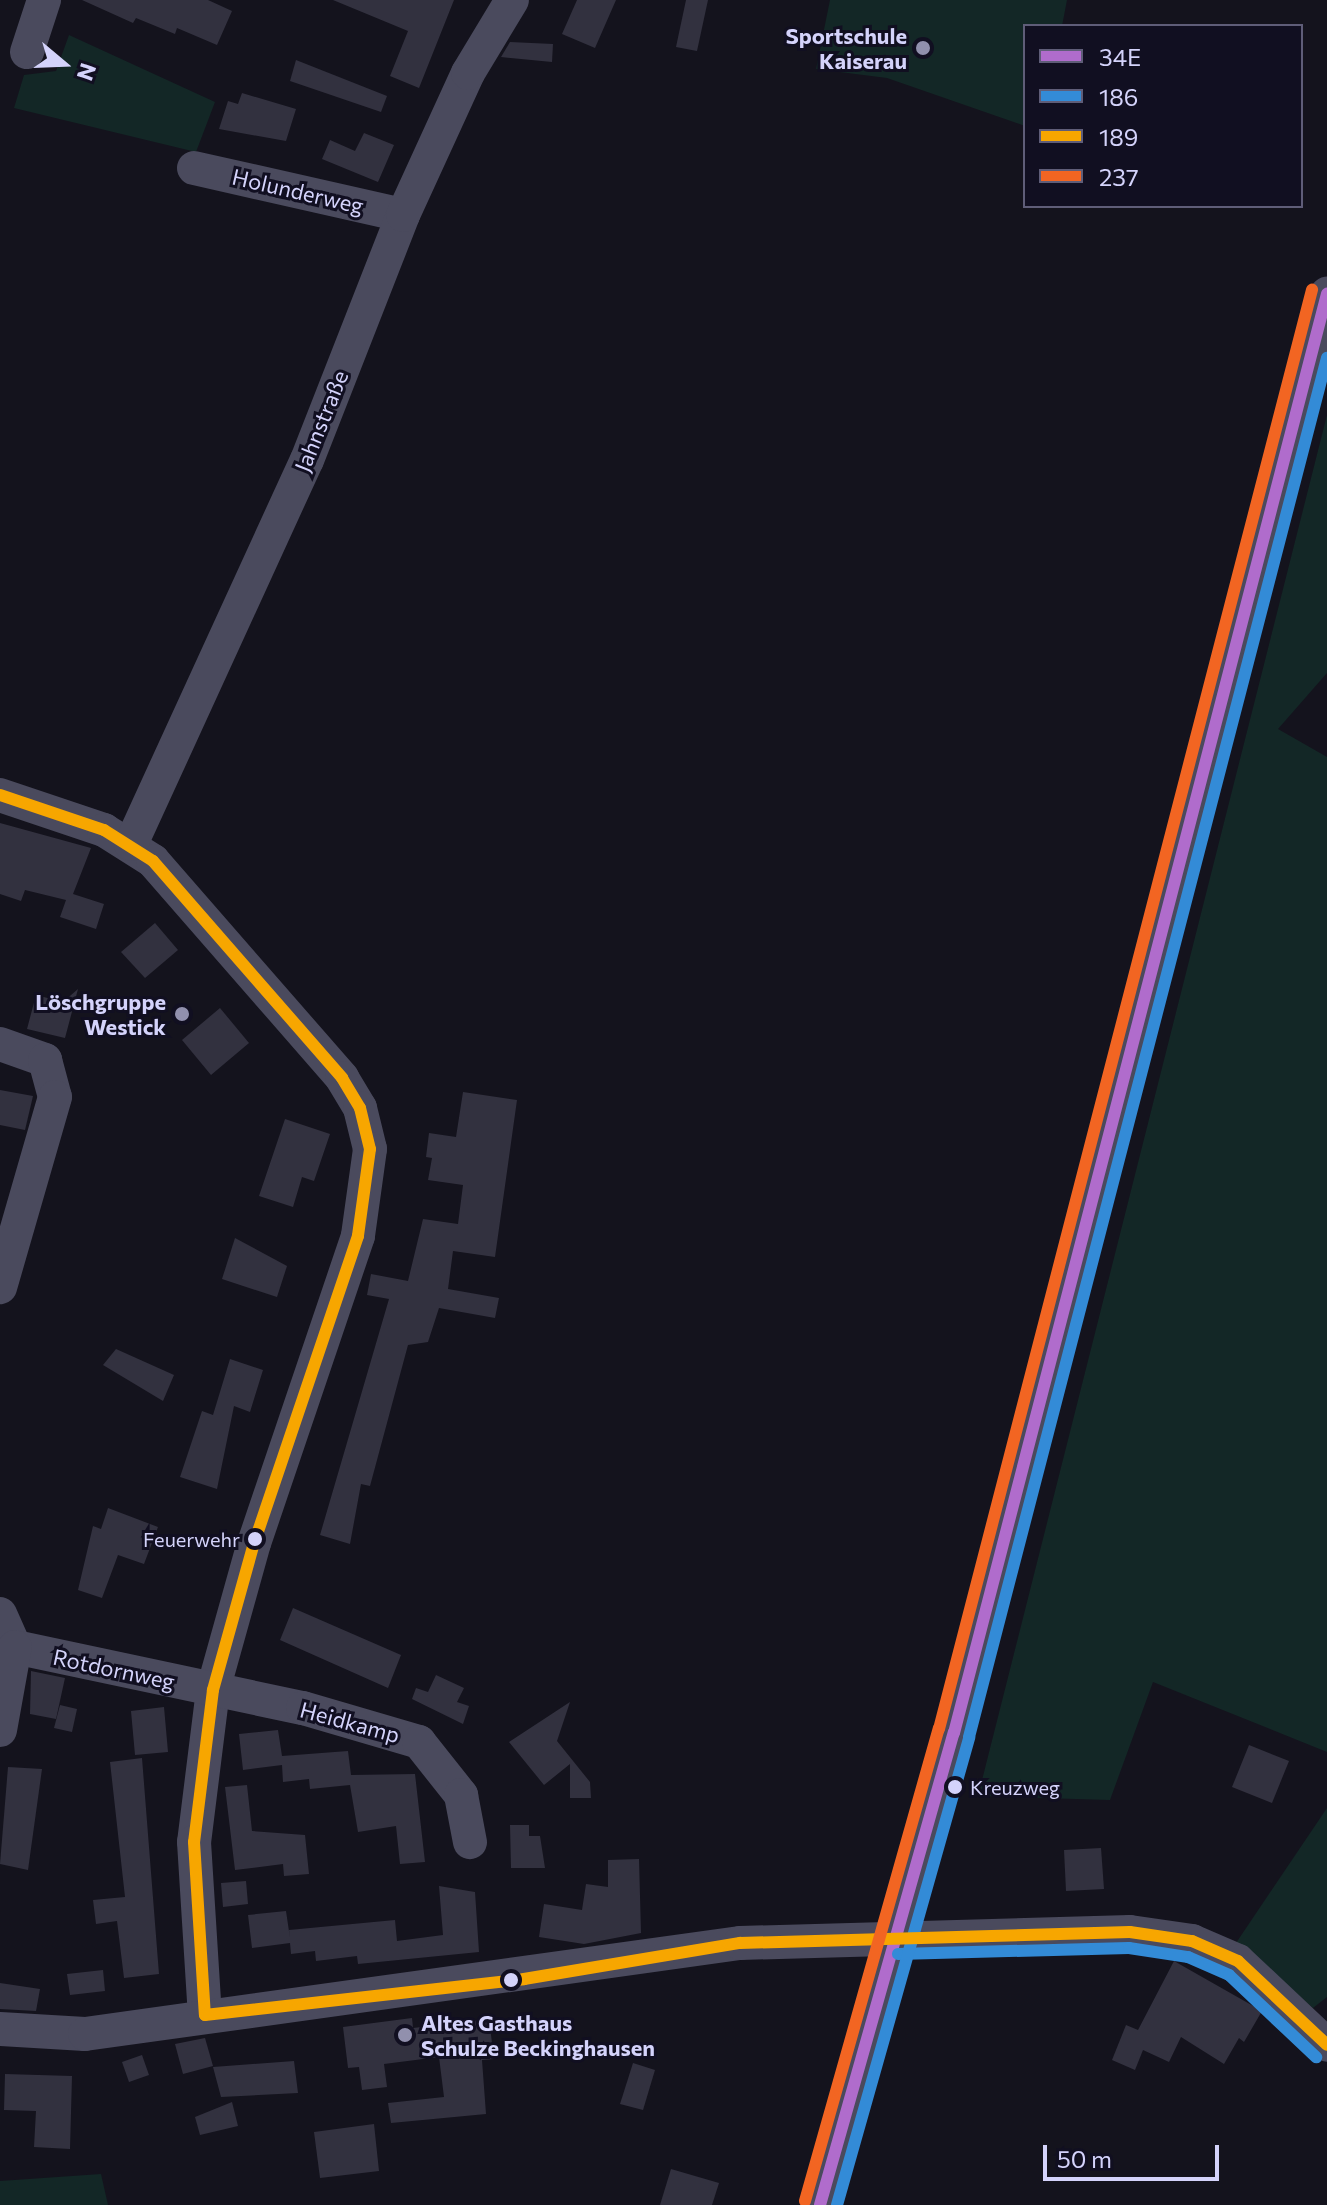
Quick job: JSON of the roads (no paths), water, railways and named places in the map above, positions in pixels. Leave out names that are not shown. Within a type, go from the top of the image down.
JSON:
[{"type":"street","points":[[27,52],[44,0]]},
{"type":"street","name":"Jahnstraße","points":[[131,844],[307,460],[403,215],[468,73],[512,0]]},
{"type":"street","name":"Holunderweg","points":[[194,168],[403,215]]},
{"type":"street","points":[[820,2205],[898,1938],[1327,294]]},
{"type":"street","points":[[0,795],[131,844],[258,976],[342,1078],[360,1108],[370,1149],[358,1236],[249,1556],[213,1690],[194,1842],[205,2015]]},
{"type":"street","points":[[0,1044],[45,1060],[55,1097],[0,1287]]},
{"type":"street","points":[[0,1614],[15,1647],[0,1730]]},
{"type":"street","name":"Rotdornweg","points":[[15,1647],[213,1690]]},
{"type":"street","name":"Heidkamp","points":[[213,1690],[383,1727],[419,1742],[461,1795],[470,1842]]},
{"type":"street","points":[[0,2029],[85,2034],[205,2015],[524,1979],[740,1943],[1130,1932],[1192,1941],[1238,1961],[1327,2045]]},
{"type":"place","name":"Sportschule Kaiserau","points":[[923,48]]},
{"type":"place","name":"Löschgruppe Westick","points":[[182,1014]]},
{"type":"place","name":"Feuerwehr","points":[[255,1539]]},
{"type":"place","name":"Kreuzweg","points":[[955,1787]]},
{"type":"place","name":"Altes Gasthaus Schulze Beckinghausen","points":[[405,2035]]}]
